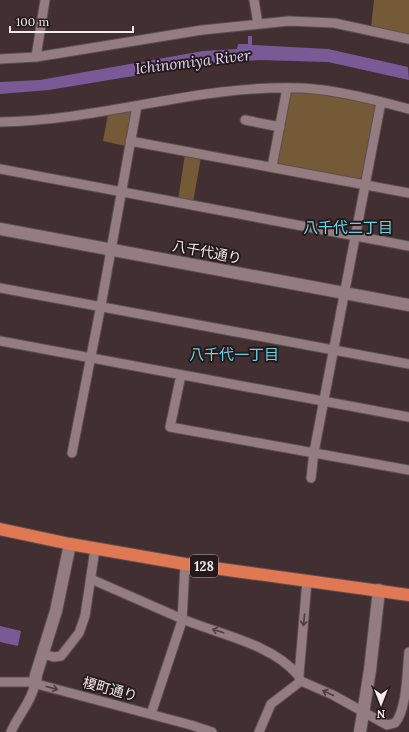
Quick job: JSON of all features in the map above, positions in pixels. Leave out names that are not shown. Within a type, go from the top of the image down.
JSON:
[{"type":"highway","name":"128","points":[[0,529],[95,549],[186,564],[409,595]]},
{"type":"street","points":[[36,57],[45,0]]},
{"type":"street","points":[[254,0],[258,24]]},
{"type":"street","points":[[0,59],[36,57],[202,30],[289,21],[321,22],[409,39]]},
{"type":"street","points":[[272,167],[287,88]]},
{"type":"street","points":[[0,122],[25,122],[74,117],[237,91],[287,88],[319,90],[409,109]]},
{"type":"street","points":[[311,478],[314,452],[343,293],[381,102]]},
{"type":"street","points":[[72,453],[137,106]]},
{"type":"street","points":[[245,120],[280,127]]},
{"type":"street","points":[[130,141],[409,193]]},
{"type":"street","points":[[0,169],[409,246]]},
{"type":"street","name":"八千代通り","points":[[0,229],[409,305]]},
{"type":"street","points":[[0,288],[409,364]]},
{"type":"street","points":[[0,341],[409,418]]},
{"type":"street","points":[[181,375],[170,427],[409,470]]},
{"type":"street","points":[[10,732],[15,721],[25,709],[31,698],[36,675],[44,654],[56,611],[70,544]]},
{"type":"street","points":[[44,654],[54,658],[61,656],[79,633],[85,616],[95,549]]},
{"type":"street","points":[[151,714],[182,619],[186,564]]},
{"type":"street","points":[[91,579],[182,619],[226,633],[260,649],[271,652],[300,678],[363,711],[386,728],[395,723],[403,702],[409,652]]},
{"type":"street","points":[[259,732],[271,704],[300,678],[307,581]]},
{"type":"street","points":[[360,732],[370,670],[379,590]]},
{"type":"street","name":"榎町通り","points":[[0,682],[20,681],[35,684],[151,714],[190,728],[212,732]]},
{"type":"street","points":[[399,715],[409,718]]},
{"type":"shaded area","points":[[374,0],[409,0],[409,36],[371,28]]},
{"type":"shaded area","points":[[293,90],[304,90],[373,102],[377,107],[362,176],[357,181],[279,166],[276,160],[288,95]]},
{"type":"shaded area","points":[[128,110],[132,113],[126,146],[103,141],[108,114]]},
{"type":"shaded area","points":[[185,154],[201,157],[193,202],[178,200]]},
{"type":"water","name":"Ichinomiya River","points":[[248,36],[252,36],[252,45],[328,49],[408,67],[409,80],[328,62],[259,60],[212,63],[49,90],[0,94],[0,82],[40,80],[203,51],[237,49],[238,44],[248,44]]},
{"type":"water","points":[[0,626],[21,631],[18,646],[0,642]]},
{"type":"district","name":"八千代二丁目","points":[[348,228]]},
{"type":"district","name":"八千代一丁目","points":[[234,355]]}]
